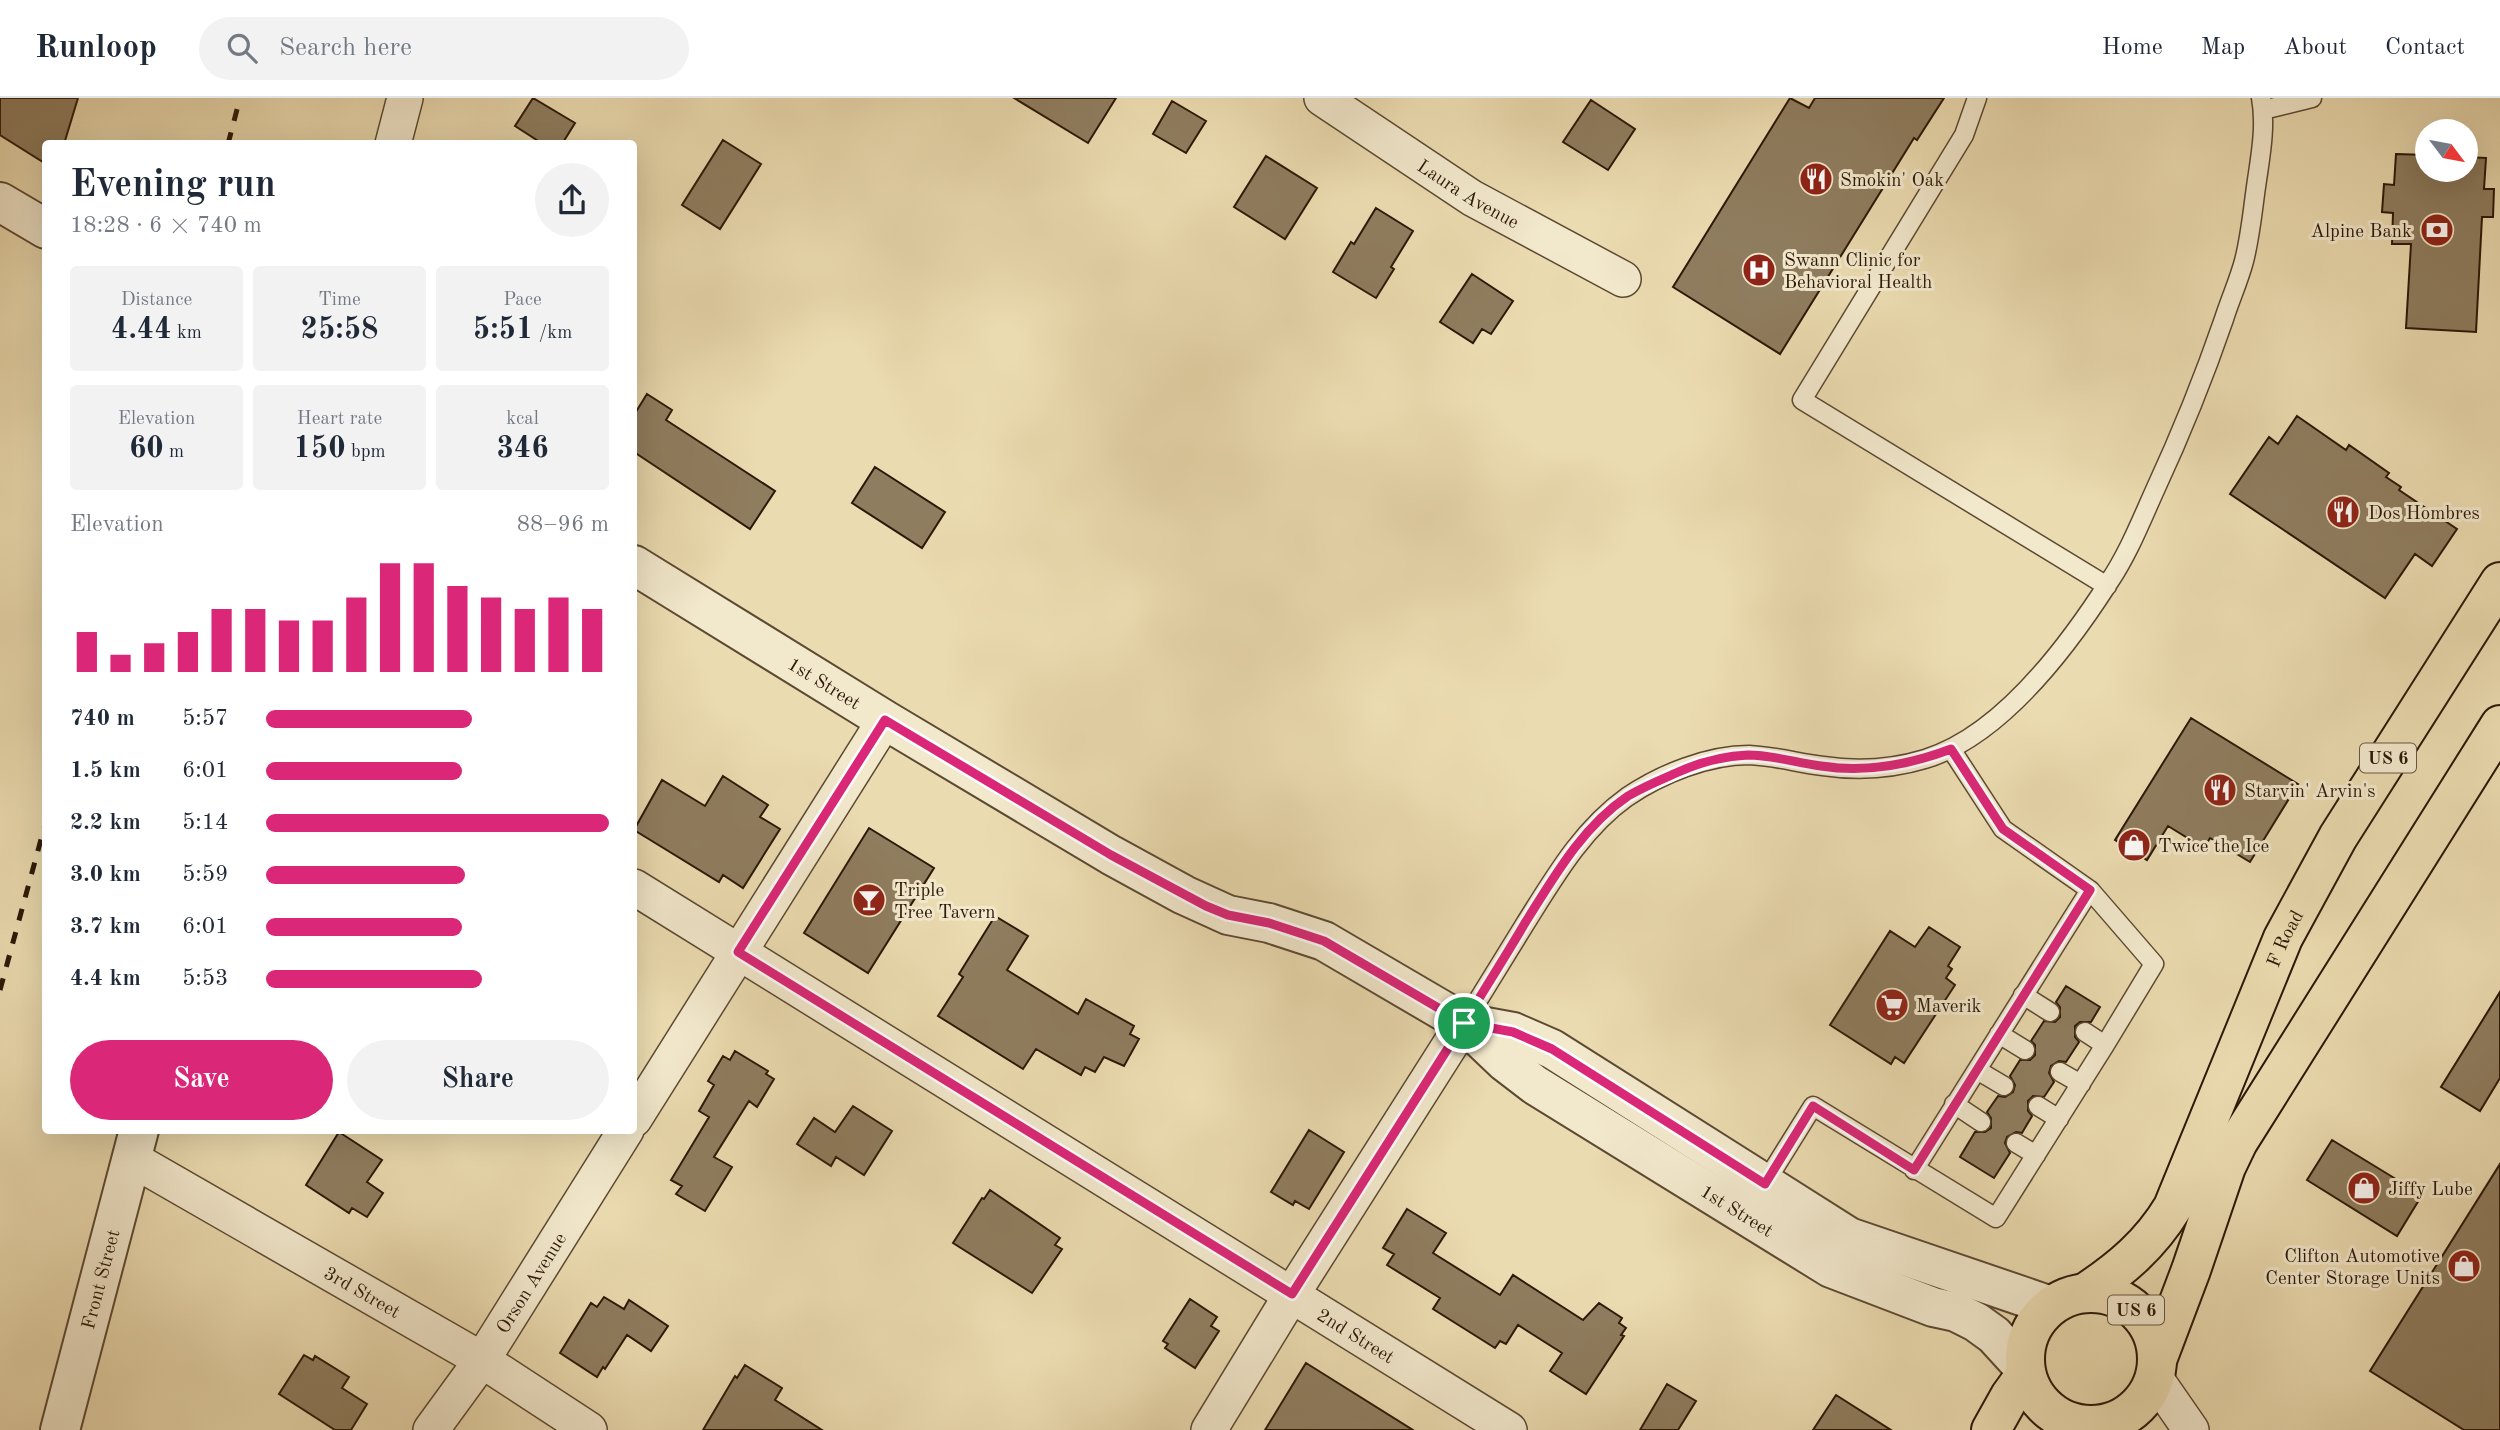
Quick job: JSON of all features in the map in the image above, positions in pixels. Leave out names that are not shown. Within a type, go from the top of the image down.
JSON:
[{"type":"main road","name":"F Road","points":[[2068,1300],[2130,1261],[2162,1226],[2182,1187],[2283,938],[2338,837],[2500,582]]},
{"type":"main road","name":"US 6","points":[[2156,1369],[2155,1342],[2148,1324],[2136,1310],[2120,1299],[2103,1293],[2068,1300],[2037,1320],[2028,1337],[2024,1356],[2033,1392],[2044,1407],[2060,1418],[2087,1428],[2117,1420],[2134,1410],[2147,1395],[2226,1167],[2238,1142],[2500,725]]},
{"type":"main road","name":"US 6","points":[[1991,1430],[2026,1372]]},
{"type":"street","points":[[394,140],[405,98]]},
{"type":"street","name":"Laura Avenue","points":[[1322,98],[1472,198],[1623,279]]},
{"type":"street","points":[[0,202],[42,227]]},
{"type":"street","name":"1st Street","points":[[637,567],[885,720],[1111,855],[1184,895],[1228,915],[1269,923],[1324,941],[1464,1023],[1505,1062],[1535,1085],[1831,1268],[1933,1307],[1956,1312],[1976,1322],[1994,1335],[2026,1372]]},
{"type":"street","points":[[637,1114],[885,720]]},
{"type":"street","name":"2nd Street","points":[[637,889],[1509,1430]]},
{"type":"street","points":[[1209,1430],[1464,1023]]},
{"type":"street","name":"1st Street","points":[[1464,1023],[1513,1032],[1552,1049],[1849,1237],[2068,1300]]},
{"type":"street","name":"Orson Avenue","points":[[431,1430],[482,1360],[623,1134]]},
{"type":"street","name":"3rd Street","points":[[135,1145],[482,1360],[589,1430]]},
{"type":"street","name":"Front Street","points":[[60,1430],[135,1145]]},
{"type":"street","points":[[2156,1369],[2191,1430]]},
{"type":"lane","points":[[1977,98],[1964,135],[1802,400],[2107,586]]},
{"type":"lane","points":[[1464,1023],[1552,880],[1600,820],[1628,797],[1688,767],[1715,759],[1747,755],[1854,770],[1924,759],[1951,749],[1985,726],[2014,700],[2054,657],[2107,586],[2139,526],[2174,450],[2213,350],[2244,261],[2261,157],[2262,104],[2312,98]]},
{"type":"lane","points":[[1765,1184],[1813,1106],[1996,1218],[2154,964],[2090,890],[2003,829],[1951,749]]},
{"type":"lane","points":[[1914,1170],[2090,890]]},
{"type":"lane","points":[[2023,995],[2050,1012]]},
{"type":"lane","points":[[2085,1032],[2105,1045]]},
{"type":"lane","points":[[1999,1034],[2025,1050]]},
{"type":"lane","points":[[1977,1070],[2004,1086]]},
{"type":"lane","points":[[2060,1072],[2081,1084]]},
{"type":"lane","points":[[1955,1104],[1981,1122]]},
{"type":"lane","points":[[2038,1107],[2059,1119]]},
{"type":"lane","points":[[2016,1143],[2036,1155]]},
{"type":"building","points":[[0,98],[78,98],[65,140],[42,140],[42,161],[0,135]]},
{"type":"building","points":[[533,98],[575,123],[564,140],[537,140],[515,126]]},
{"type":"building","points":[[1014,98],[1116,98],[1088,143]]},
{"type":"building","points":[[1790,98],[1809,108],[1815,98],[1944,98],[1917,140],[1914,138],[1780,354],[1673,287]]},
{"type":"building","points":[[1591,100],[1635,129],[1608,170],[1563,142]]},
{"type":"building","points":[[1172,101],[1206,121],[1186,153],[1153,134]]},
{"type":"building","points":[[723,140],[761,164],[720,229],[682,205]]},
{"type":"building","name":"Alpine Bank","points":[[2396,154],[2415,155],[2415,182],[2478,182],[2478,158],[2486,158],[2484,189],[2494,189],[2493,217],[2482,217],[2476,332],[2406,328],[2411,244],[2392,244],[2393,213],[2382,212],[2384,184],[2394,185]]},
{"type":"building","points":[[1266,156],[1317,188],[1285,239],[1234,207]]},
{"type":"building","points":[[1376,208],[1413,231],[1376,298],[1333,272]]},
{"type":"building","points":[[1472,274],[1513,301],[1491,334],[1482,329],[1473,343],[1440,322]]},
{"type":"building","points":[[647,394],[672,410],[666,420],[775,491],[750,529],[637,454],[637,410]]},
{"type":"building","name":"Dos Hombres","points":[[2297,416],[2346,450],[2349,445],[2389,473],[2386,477],[2401,487],[2399,490],[2457,529],[2432,566],[2415,554],[2385,598],[2230,494],[2269,437],[2278,444]]},
{"type":"building","points":[[875,467],[945,512],[922,548],[852,503]]},
{"type":"building","name":"Starvin' Arvin's","points":[[2191,718],[2298,784],[2250,862],[2210,838],[2204,848],[2168,826],[2147,860],[2115,840]]},
{"type":"building","points":[[723,776],[768,805],[760,817],[780,829],[743,888],[723,875],[719,882],[637,832],[637,825],[662,780],[705,806]]},
{"type":"building","name":"Triple Tree Tavern","points":[[869,828],[934,868],[868,973],[804,933]]},
{"type":"building","points":[[995,916],[1028,936],[1007,970],[1078,1014],[1086,999],[1134,1026],[1130,1034],[1139,1039],[1124,1066],[1104,1057],[1095,1072],[1085,1067],[1081,1075],[1036,1049],[1023,1069],[938,1016],[963,977],[959,974]]},
{"type":"building","name":"Maverik","points":[[1929,927],[1960,947],[1948,966],[1952,969],[1946,978],[1955,985],[1904,1063],[1895,1057],[1891,1064],[1830,1025],[1890,931],[1915,947]]},
{"type":"building","name":"Maverik","points":[[2066,986],[2100,1007],[2091,1022],[2080,1022],[2075,1026],[2075,1037],[2079,1042],[2066,1062],[2059,1061],[2051,1066],[2049,1073],[2054,1082],[2044,1097],[2033,1096],[2028,1101],[2028,1111],[2032,1116],[2022,1133],[2016,1132],[2007,1137],[2005,1143],[2010,1153],[1994,1178],[1960,1157],[1975,1132],[1985,1132],[1991,1128],[1991,1118],[1987,1112],[1998,1096],[2005,1097],[2013,1092],[2015,1085],[2010,1076],[2020,1060],[2030,1060],[2035,1055],[2035,1045],[2031,1041],[2044,1021],[2055,1022],[2060,1017],[2060,1007],[2056,1002]]},
{"type":"building","points":[[2500,992],[2500,1078],[2480,1111],[2441,1087]]},
{"type":"building","points":[[735,1051],[768,1071],[766,1074],[774,1079],[757,1107],[749,1101],[714,1157],[732,1167],[705,1211],[676,1194],[682,1186],[671,1180],[709,1117],[699,1111],[714,1085],[708,1081],[723,1056],[730,1060]]},
{"type":"building","points":[[853,1106],[892,1131],[864,1175],[836,1157],[831,1166],[797,1144],[814,1118],[835,1132]]},
{"type":"building","points":[[1309,1130],[1344,1152],[1309,1209],[1295,1201],[1293,1205],[1271,1192]]},
{"type":"building","points":[[338,1134],[342,1134],[382,1160],[367,1182],[383,1193],[367,1217],[352,1208],[349,1213],[306,1185]]},
{"type":"building","name":"Jiffy Lube","points":[[2332,1140],[2422,1195],[2397,1236],[2307,1180]]},
{"type":"building","name":"Clifton Automotive Center Storage Units","points":[[2500,1164],[2500,1430],[2464,1430],[2370,1371]]},
{"type":"building","points":[[990,1190],[1060,1238],[1055,1245],[1062,1249],[1032,1293],[953,1243]]},
{"type":"building","points":[[1407,1209],[1446,1233],[1433,1253],[1500,1295],[1513,1275],[1583,1320],[1599,1303],[1622,1318],[1619,1323],[1626,1328],[1621,1335],[1624,1336],[1586,1394],[1550,1371],[1562,1353],[1518,1325],[1506,1344],[1500,1341],[1495,1348],[1433,1309],[1440,1298],[1387,1265],[1394,1254],[1383,1248]]},
{"type":"building","points":[[604,1297],[624,1309],[629,1300],[668,1326],[651,1351],[627,1335],[597,1377],[560,1353],[591,1303],[597,1307]]},
{"type":"building","points":[[1190,1299],[1217,1317],[1211,1326],[1219,1331],[1195,1368],[1165,1348],[1168,1344],[1163,1341]]},
{"type":"building","points":[[304,1355],[313,1360],[315,1356],[349,1377],[342,1388],[367,1404],[351,1430],[335,1430],[279,1394]]},
{"type":"building","points":[[1306,1363],[1413,1430],[1265,1430]]},
{"type":"building","points":[[745,1365],[782,1388],[775,1400],[822,1430],[703,1430],[735,1376],[737,1378]]},
{"type":"building","points":[[1667,1384],[1696,1401],[1678,1430],[1640,1430]]},
{"type":"building","points":[[1836,1395],[1891,1430],[1813,1430]]},
{"type":"railway","points":[[229,140],[240,98]]},
{"type":"railway","points":[[0,990],[42,836]]},
{"type":"place","name":"Smokin' Oak","points":[[1816,179]]},
{"type":"place","name":"Alpine Bank","points":[[2437,230]]},
{"type":"place","name":"Swann Clinic for Behavioral Health","points":[[1759,270]]},
{"type":"place","name":"Dos Hombres","points":[[2343,512]]},
{"type":"place","name":"Starvin' Arvin's","points":[[2220,790]]},
{"type":"place","name":"Twice the Ice","points":[[2134,845]]},
{"type":"place","name":"Triple Tree Tavern","points":[[869,900]]},
{"type":"place","name":"Maverik","points":[[1892,1005]]},
{"type":"place","name":"Jiffy Lube","points":[[2364,1188]]},
{"type":"place","name":"Clifton Automotive Center Storage Units","points":[[2464,1266]]},
{"type":"route","points":[[1464,1023],[1292,1294],[738,952],[885,720],[1111,855],[1206,906],[1228,915],[1269,923],[1324,941],[1464,1023],[1513,1032],[1552,1049],[1765,1184],[1813,1106],[1914,1170],[2090,890],[2003,829],[1951,749],[1924,759],[1854,770],[1747,755],[1715,759],[1657,781],[1628,797],[1600,820],[1552,880],[1464,1023]]}]
